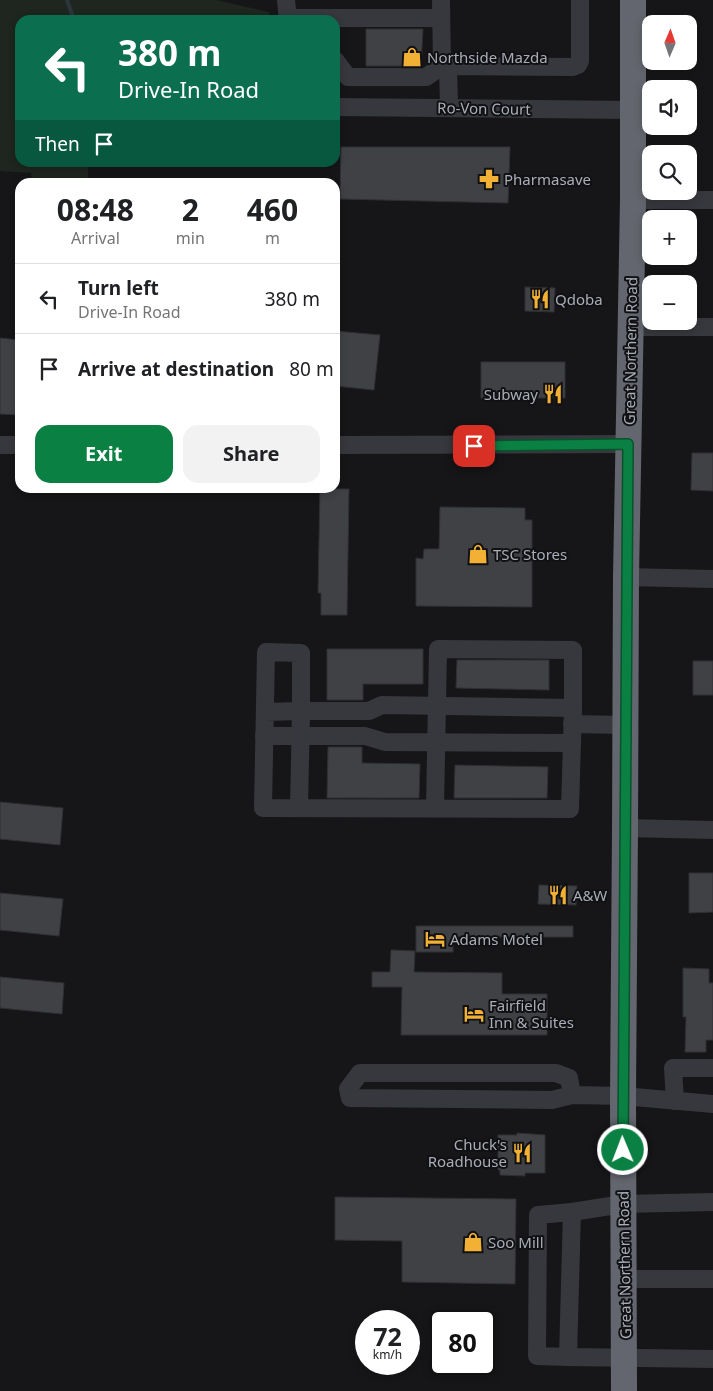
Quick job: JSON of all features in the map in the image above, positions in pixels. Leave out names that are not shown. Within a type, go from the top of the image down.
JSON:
[{"type":"highway","name":"Great Northern Road","points":[[624,1391],[622,1096],[626,577],[633,200],[633,0]]},
{"type":"street","points":[[286,0],[288,15]]},
{"type":"street","points":[[441,0],[449,108]]},
{"type":"street","points":[[340,67],[348,77],[426,78],[445,66],[573,67],[578,65],[580,61],[580,0]]},
{"type":"street","points":[[340,19],[441,18]]},
{"type":"street","name":"Ro-Von Court","points":[[340,107],[632,110]]},
{"type":"street","points":[[633,200],[713,200]]},
{"type":"street","points":[[630,327],[713,327]]},
{"type":"street","points":[[340,446],[628,444]]},
{"type":"street","points":[[0,445],[15,445]]},
{"type":"street","points":[[626,577],[713,578]]},
{"type":"street","points":[[300,808],[301,652],[266,652],[263,808],[514,810],[570,809],[573,650],[438,649],[435,808]]},
{"type":"street","points":[[265,712],[368,711],[382,705],[437,706],[573,716],[626,725]]},
{"type":"street","points":[[264,736],[365,736],[385,742],[572,743]]},
{"type":"street","points":[[625,828],[713,830]]},
{"type":"street","points":[[675,1100],[673,1068],[713,1068]]},
{"type":"street","points":[[572,1095],[569,1078],[556,1073],[360,1073],[348,1089],[350,1098],[552,1100],[572,1095],[622,1096],[713,1104]]},
{"type":"street","points":[[713,1202],[623,1204],[538,1215],[538,1356],[625,1359],[713,1359]]},
{"type":"street","points":[[568,1357],[572,1212]]},
{"type":"street","points":[[624,1279],[713,1279]]},
{"type":"shaded area","points":[[0,0],[216,0],[269,12],[269,15],[15,15],[15,167],[88,167],[88,178],[32,178],[31,173],[0,171]]},
{"type":"building","points":[[366,29],[423,29],[421,66],[366,66]]},
{"type":"building","points":[[341,147],[510,147],[508,203],[340,199]]},
{"type":"building","name":"Qdoba","points":[[525,287],[555,288],[554,312],[525,311]]},
{"type":"building","points":[[340,331],[380,335],[374,390],[340,387]]},
{"type":"building","points":[[0,338],[15,340],[15,415],[0,414]]},
{"type":"building","points":[[481,362],[565,362],[565,398],[481,398]]},
{"type":"building","points":[[692,453],[713,453],[713,491],[691,490]]},
{"type":"building","points":[[340,489],[349,489],[347,615],[321,615],[321,593],[318,593],[320,493],[340,493]]},
{"type":"building","name":"TSC Stores","points":[[440,507],[525,508],[525,520],[532,520],[532,607],[416,606],[416,558],[423,559],[424,549],[439,549]]},
{"type":"building","points":[[327,649],[423,649],[423,684],[363,684],[363,700],[327,700]]},
{"type":"building","points":[[457,660],[549,660],[549,690],[456,688]]},
{"type":"building","points":[[693,661],[713,661],[713,695],[693,695]]},
{"type":"building","points":[[328,747],[362,747],[362,763],[420,764],[419,798],[327,798]]},
{"type":"building","points":[[455,765],[548,767],[547,798],[454,798]]},
{"type":"building","points":[[0,802],[63,808],[60,845],[0,839]]},
{"type":"building","points":[[689,873],[713,873],[713,912],[689,913]]},
{"type":"building","name":"A&W","points":[[539,885],[577,886],[576,905],[538,904]]},
{"type":"building","points":[[0,893],[63,899],[59,936],[0,930]]},
{"type":"building","name":"Adams Motel","points":[[416,926],[573,926],[573,937],[453,937],[453,952],[416,952]]},
{"type":"building","name":"Fairfield Inn & Suites","points":[[391,950],[415,951],[414,972],[502,973],[502,994],[547,994],[547,1035],[401,1035],[402,987],[372,987],[372,972],[390,972]]},
{"type":"building","points":[[683,968],[709,969],[709,983],[713,983],[713,1040],[706,1040],[706,1052],[685,1052],[686,1017],[683,1017]]},
{"type":"building","points":[[0,977],[64,983],[62,1014],[0,1008]]},
{"type":"building","name":"Chuck's Roadhouse","points":[[517,1133],[545,1135],[545,1173],[525,1173],[525,1176],[500,1175],[500,1170],[498,1170],[498,1135],[517,1135]]},
{"type":"building","points":[[335,1197],[516,1199],[515,1284],[402,1282],[402,1241],[335,1240]]},
{"type":"waterway","points":[[67,0],[72,15]]},
{"type":"place","name":"Northside Mazda","points":[[412,57]]},
{"type":"place","name":"Pharmasave","points":[[489,179]]},
{"type":"place","name":"Qdoba","points":[[540,299]]},
{"type":"place","name":"Subway","points":[[553,394]]},
{"type":"place","name":"TSC Stores","points":[[478,554]]},
{"type":"place","name":"A&W","points":[[558,895]]},
{"type":"place","name":"Adams Motel","points":[[435,939]]},
{"type":"place","name":"Fairfield Inn & Suites","points":[[474,1014]]},
{"type":"place","name":"Chuck's Roadhouse","points":[[522,1153]]},
{"type":"place","name":"Soo Mill","points":[[473,1242]]},
{"type":"route","points":[[474,446],[628,444],[623,1150]]}]
